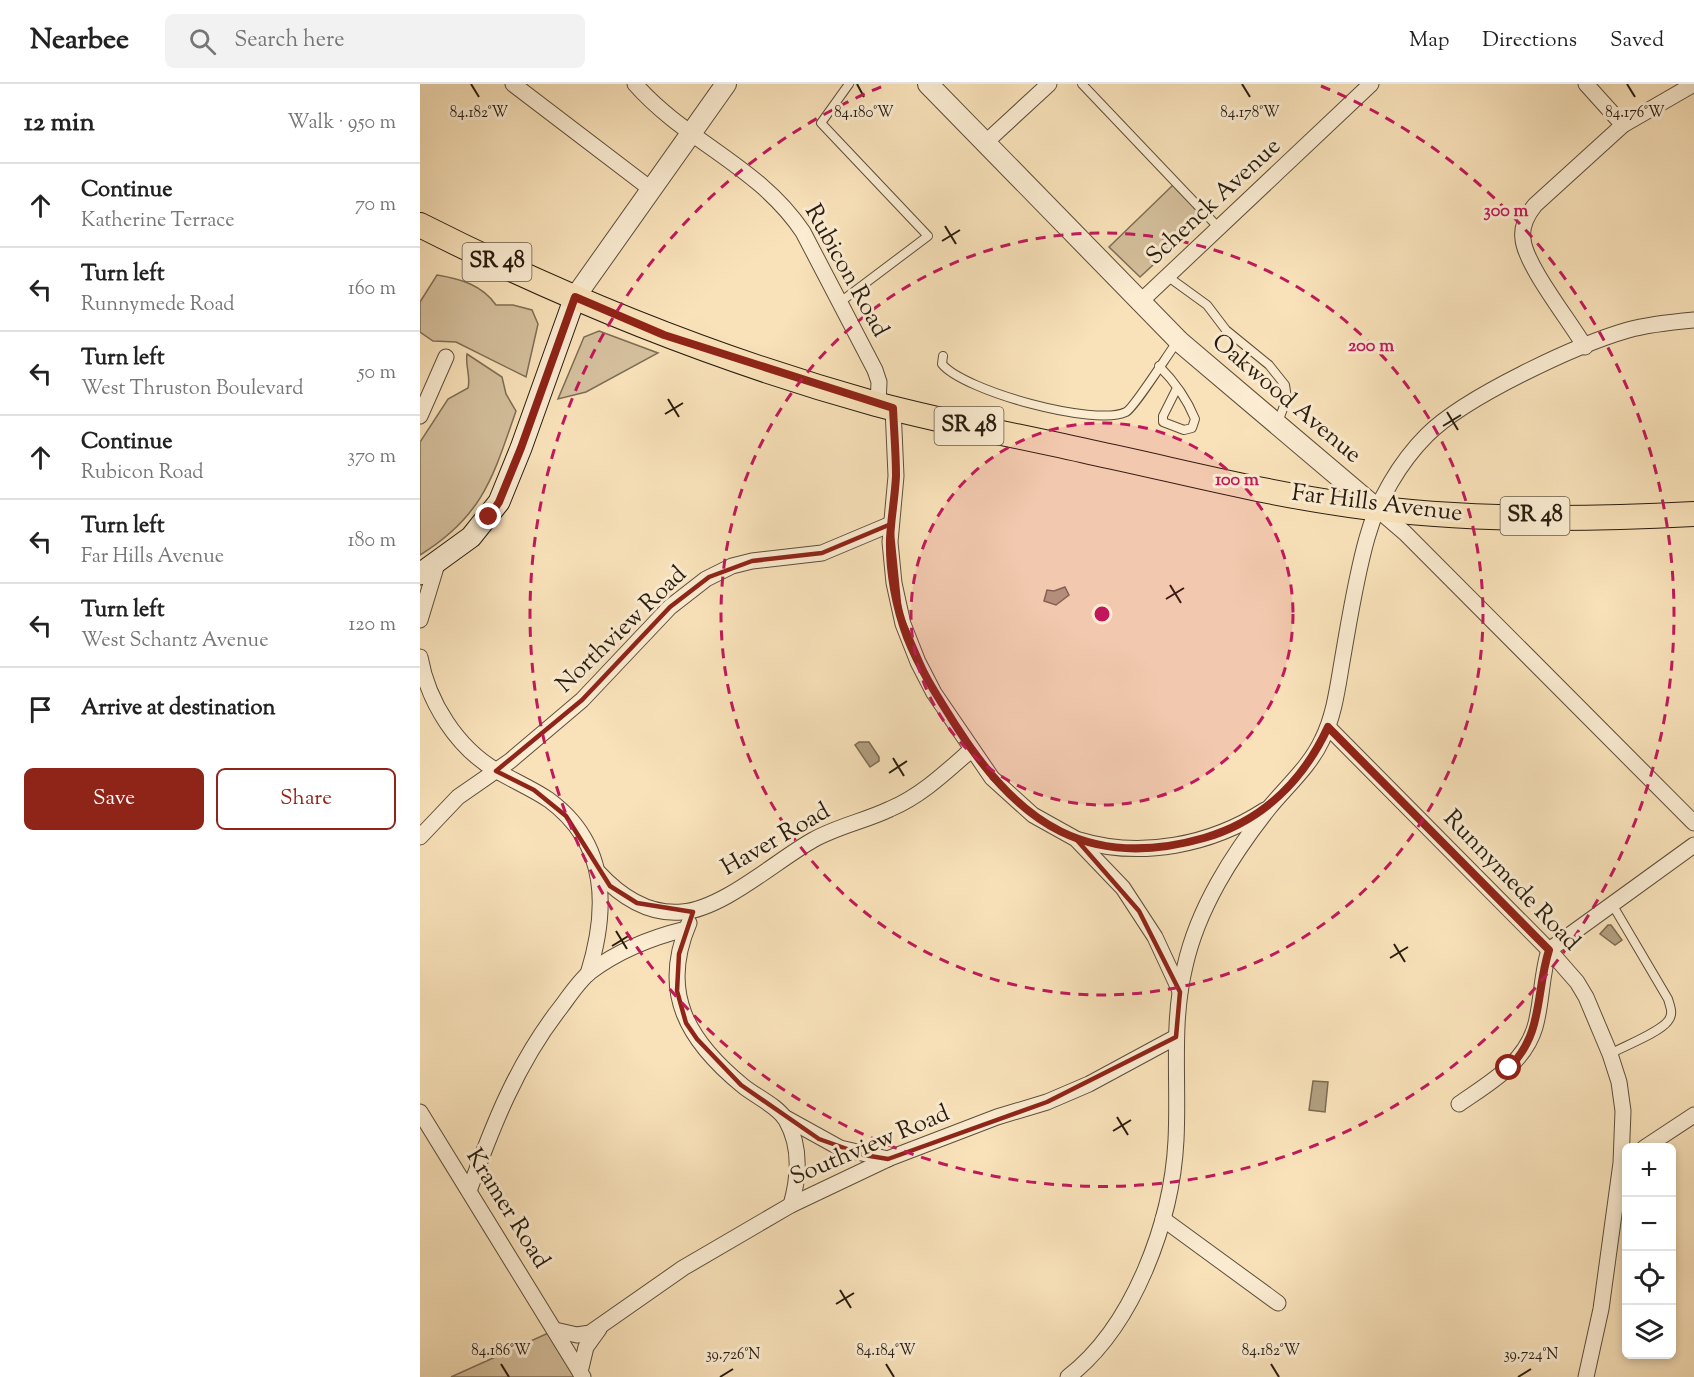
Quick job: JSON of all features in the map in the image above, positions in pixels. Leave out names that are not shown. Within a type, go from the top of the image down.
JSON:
[{"type":"main road","name":"Far Hills Avenue","points":[[420,225],[575,297],[664,335],[886,406],[1299,497],[1377,509],[1498,516],[1694,514]]},
{"type":"main road","points":[[428,569],[471,537],[499,502],[521,448],[575,297]]},
{"type":"street","points":[[513,84],[652,190]]},
{"type":"street","name":"Rubicon Road","points":[[635,84],[658,109],[753,177],[790,213],[875,370],[886,406],[896,476],[891,524],[894,583],[907,636],[934,693],[992,778],[1033,815],[1076,839],[1096,845],[1127,848],[1175,845],[1239,825],[1271,806]]},
{"type":"street","points":[[575,297],[726,84]]},
{"type":"street","name":"Oakwood Avenue","points":[[928,84],[1139,303],[1178,340],[1405,533],[1694,823]]},
{"type":"street","points":[[985,143],[1049,84]]},
{"type":"street","name":"Schenck Avenue","points":[[1139,303],[1371,84]]},
{"type":"street","points":[[1586,84],[1623,125]]},
{"type":"street","points":[[1585,347],[1524,249],[1523,226],[1534,205],[1623,125],[1694,84]]},
{"type":"street","points":[[1068,1377],[1082,1366],[1118,1321],[1143,1274],[1163,1219],[1176,1142],[1176,1037],[1185,964],[1209,900],[1224,873],[1271,806],[1309,761],[1328,727],[1360,565],[1377,509],[1406,462],[1435,428],[1482,396],[1585,347],[1634,329],[1694,320]]},
{"type":"street","points":[[421,412],[446,357]]},
{"type":"street","name":"Northview Road","points":[[420,837],[458,797],[496,771],[582,700],[668,609],[709,578],[752,561],[822,553],[844,546],[891,524]]},
{"type":"street","points":[[420,621],[428,569]]},
{"type":"street","points":[[420,658],[431,693],[459,739],[496,771],[534,790],[567,816],[580,833],[598,872],[602,900],[600,929],[588,974]]},
{"type":"street","name":"Runnymede Road","points":[[1328,727],[1549,950],[1577,982],[1586,997],[1610,1054],[1619,1082],[1624,1143]]},
{"type":"street","name":"Haver Road","points":[[598,872],[628,898],[647,907],[675,912],[695,910],[730,892],[817,838],[891,809],[912,798],[971,750]]},
{"type":"street","name":"Rubicon Road","points":[[1076,839],[1122,888],[1140,911],[1168,962],[1180,992]]},
{"type":"street","points":[[1460,1104],[1509,1068],[1529,1043],[1535,1025],[1541,977],[1549,950],[1694,845]]},
{"type":"street","points":[[695,910],[686,929],[676,971],[680,1008],[686,1023],[714,1059],[741,1085],[784,1117],[840,1148],[888,1159]]},
{"type":"street","points":[[469,1191],[493,1124],[526,1057],[549,1021],[588,974],[616,955],[686,929]]},
{"type":"street","name":"Southview Road","points":[[582,1375],[586,1347],[600,1328],[683,1268],[791,1205],[888,1159],[948,1135],[1047,1102],[1109,1074],[1176,1037]]},
{"type":"street","name":"Kramer Road","points":[[420,1112],[582,1375]]},
{"type":"street","points":[[1652,1143],[1694,1115]]},
{"type":"street","points":[[784,1117],[796,1147],[797,1178],[791,1205]]},
{"type":"street","name":"Runnymede Road","points":[[1586,1377],[1601,1309],[1622,1174]]},
{"type":"street","points":[[1163,1219],[1278,1303]]},
{"type":"street","name":"Southview Road","points":[[555,1330],[577,1335],[600,1328]]},
{"type":"lane","points":[[839,303],[928,236],[821,123],[849,84]]},
{"type":"lane","points":[[1082,84],[1219,228]]},
{"type":"lane","points":[[1167,276],[1207,305],[1226,330],[1246,344],[1280,378],[1287,398],[1277,424]]},
{"type":"lane","points":[[943,356],[942,364],[948,371],[980,388],[1013,399],[1111,417],[1132,408],[1178,340]]},
{"type":"lane","points":[[1159,366],[1173,380],[1195,419],[1192,428],[1184,430],[1163,422],[1163,416],[1177,388]]},
{"type":"lane","points":[[1610,1054],[1660,1028],[1668,1022],[1672,1014],[1668,999],[1612,904]]},
{"type":"highlighted area","points":[[891,524],[900,614],[933,690],[992,778],[1033,815],[1076,839],[1139,911],[1180,992],[1176,1037],[1047,1102],[888,1159],[864,1155],[819,1139],[784,1117],[741,1085],[697,1039],[686,1023],[677,991],[679,954],[693,912],[637,903],[610,886],[566,816],[534,790],[496,771],[582,700],[670,607],[709,577],[752,561],[822,553]]},
{"type":"shaded area","points":[[1173,185],[1204,218],[1140,277],[1109,247]]},
{"type":"shaded area","points":[[437,275],[478,288],[496,305],[513,305],[532,310],[538,324],[526,377],[456,342],[433,341],[420,332],[420,302]]},
{"type":"shaded area","points":[[599,331],[658,353],[586,392],[558,399],[584,337]]},
{"type":"shaded area","points":[[467,354],[502,377],[506,394],[516,411],[492,475],[472,510],[441,540],[420,555],[420,442],[448,399],[468,388]]},
{"type":"shaded area","points":[[1065,587],[1069,595],[1056,605],[1044,601],[1047,590],[1054,591]]},
{"type":"shaded area","points":[[859,742],[869,742],[879,757],[879,761],[870,767],[855,745]]},
{"type":"shaded area","points":[[1608,925],[1611,925],[1622,940],[1615,945],[1600,934]]},
{"type":"shaded area","points":[[1313,1081],[1328,1082],[1325,1112],[1309,1110]]},
{"type":"shaded area","points":[[555,1330],[583,1377],[451,1377]]},
{"type":"route","points":[[489,517],[507,484],[575,297],[664,335],[893,408],[896,476],[890,542],[900,614],[918,662],[934,693],[992,778],[1033,815],[1076,839],[1096,845],[1156,848],[1216,834],[1239,825],[1271,806],[1309,761],[1321,744],[1328,727],[1549,950],[1541,977],[1535,1025],[1529,1043],[1509,1068]]}]
